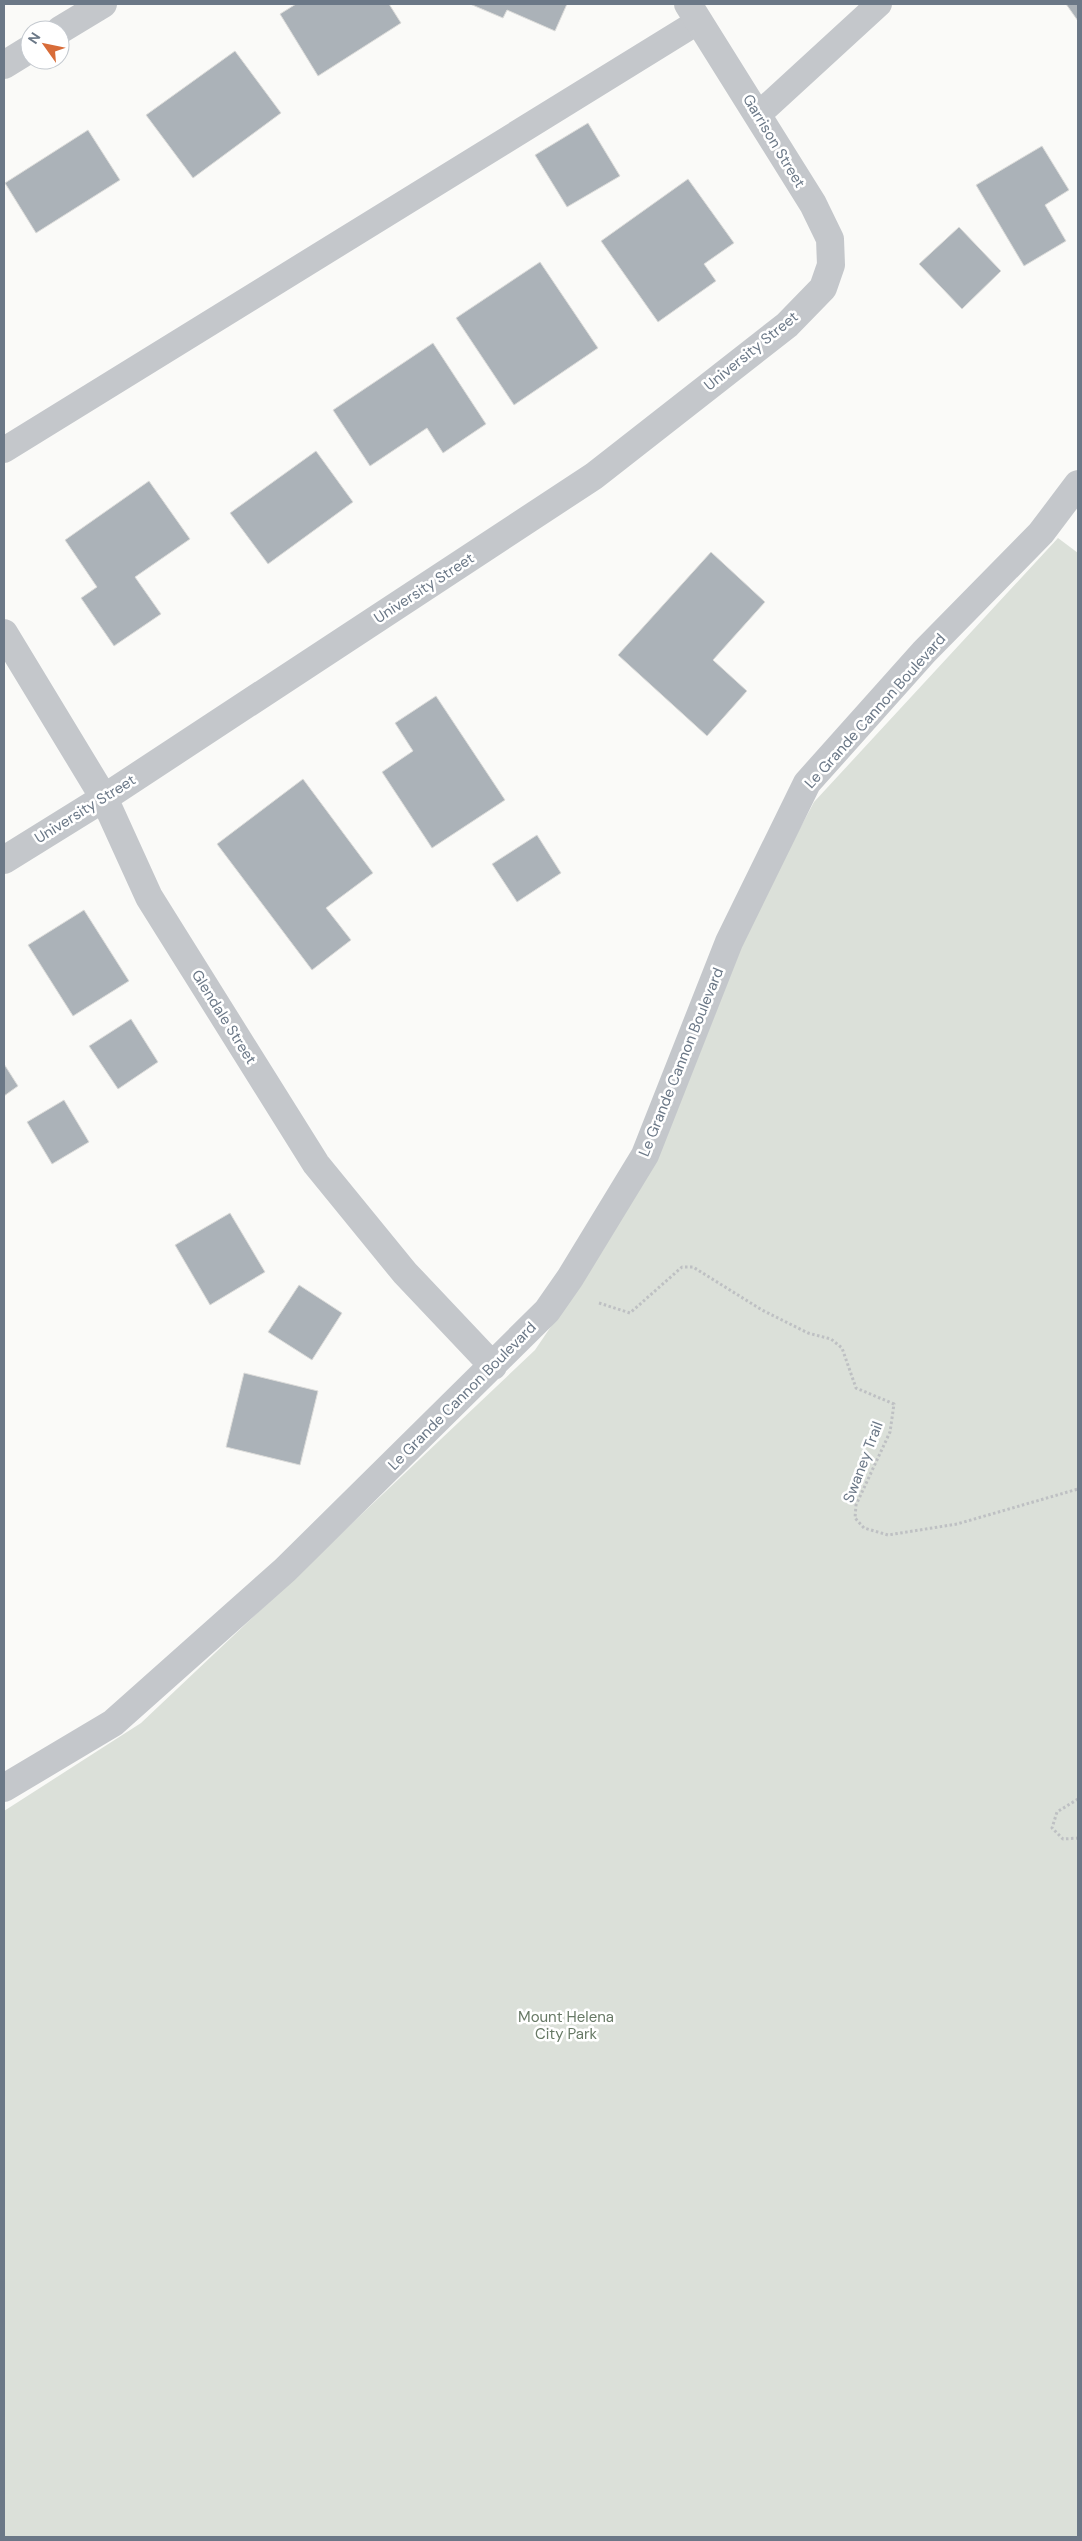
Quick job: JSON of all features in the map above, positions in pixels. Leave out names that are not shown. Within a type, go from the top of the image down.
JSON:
[{"type":"street","points":[[70,24],[103,4]]},
{"type":"street","name":"Garrison Street","points":[[694,12],[813,204],[830,239],[831,265],[823,288]]},
{"type":"street","points":[[4,65],[20,55]]},
{"type":"street","name":"University Street","points":[[4,860],[104,798],[594,476],[787,325],[823,288]]},
{"type":"street","name":"Le Grande Cannon Boulevard","points":[[4,1788],[114,1723],[285,1570],[547,1311],[570,1278],[645,1156],[729,942],[807,783],[924,652],[1040,533],[1078,484]]},
{"type":"street","name":"Glendale Street","points":[[4,633],[104,798],[149,897],[316,1164],[405,1273],[493,1366]]},
{"type":"lane","points":[[758,115],[879,4]]},
{"type":"lane","points":[[4,450],[694,12]]},
{"type":"path","name":"Swaney Trail","points":[[570,1278],[594,1301],[630,1313],[682,1267],[693,1267],[769,1314],[808,1333],[831,1339],[842,1348],[856,1388],[894,1404],[890,1432],[856,1505],[856,1518],[864,1528],[888,1535],[957,1524],[1078,1489]]},
{"type":"path","points":[[1078,1800],[1057,1812],[1052,1828],[1063,1839],[1078,1838]]},
{"type":"green space","name":"Mount Helena City Park","points":[[1058,538],[1078,553],[1078,2537],[4,2537],[4,1811],[141,1723],[535,1350],[603,1250],[749,924],[814,802]]},
{"type":"building","points":[[296,4],[389,4],[401,23],[318,76],[280,14]]},
{"type":"building","points":[[470,4],[567,4],[555,31],[507,10],[503,18]]},
{"type":"building","points":[[1066,4],[1078,4],[1078,21]]},
{"type":"building","points":[[235,51],[281,113],[193,178],[146,115]]},
{"type":"building","points":[[588,123],[620,176],[567,207],[535,155]]},
{"type":"building","points":[[88,130],[120,180],[36,233],[5,183]]},
{"type":"building","points":[[1042,146],[1069,190],[1045,205],[1066,241],[1024,266],[976,185]]},
{"type":"building","points":[[688,179],[734,243],[704,264],[716,281],[658,322],[601,241]]},
{"type":"building","points":[[959,227],[1001,271],[962,309],[919,264]]},
{"type":"building","points":[[540,262],[598,348],[514,405],[456,318]]},
{"type":"building","points":[[433,343],[486,424],[443,453],[427,428],[370,466],[333,410]]},
{"type":"building","points":[[316,451],[353,502],[268,564],[230,513]]},
{"type":"building","points":[[149,481],[190,539],[135,577],[161,614],[114,646],[81,598],[97,587],[65,540]]},
{"type":"building","points":[[711,552],[765,602],[713,660],[747,691],[707,736],[618,655]]},
{"type":"building","points":[[436,696],[505,800],[432,848],[382,772],[413,751],[395,723]]},
{"type":"building","points":[[303,779],[373,873],[326,908],[351,940],[312,970],[217,844]]},
{"type":"building","points":[[537,835],[561,873],[517,902],[492,864]]},
{"type":"building","points":[[84,910],[129,981],[73,1016],[28,945]]},
{"type":"building","points":[[131,1019],[158,1062],[118,1089],[89,1046]]},
{"type":"building","points":[[4,1064],[18,1086],[4,1096]]},
{"type":"building","points":[[64,1100],[89,1142],[52,1164],[27,1122]]},
{"type":"building","points":[[230,1213],[265,1272],[210,1305],[175,1245]]},
{"type":"building","points":[[299,1285],[342,1313],[312,1360],[268,1332]]},
{"type":"building","points":[[244,1373],[318,1391],[300,1465],[226,1447]]}]
